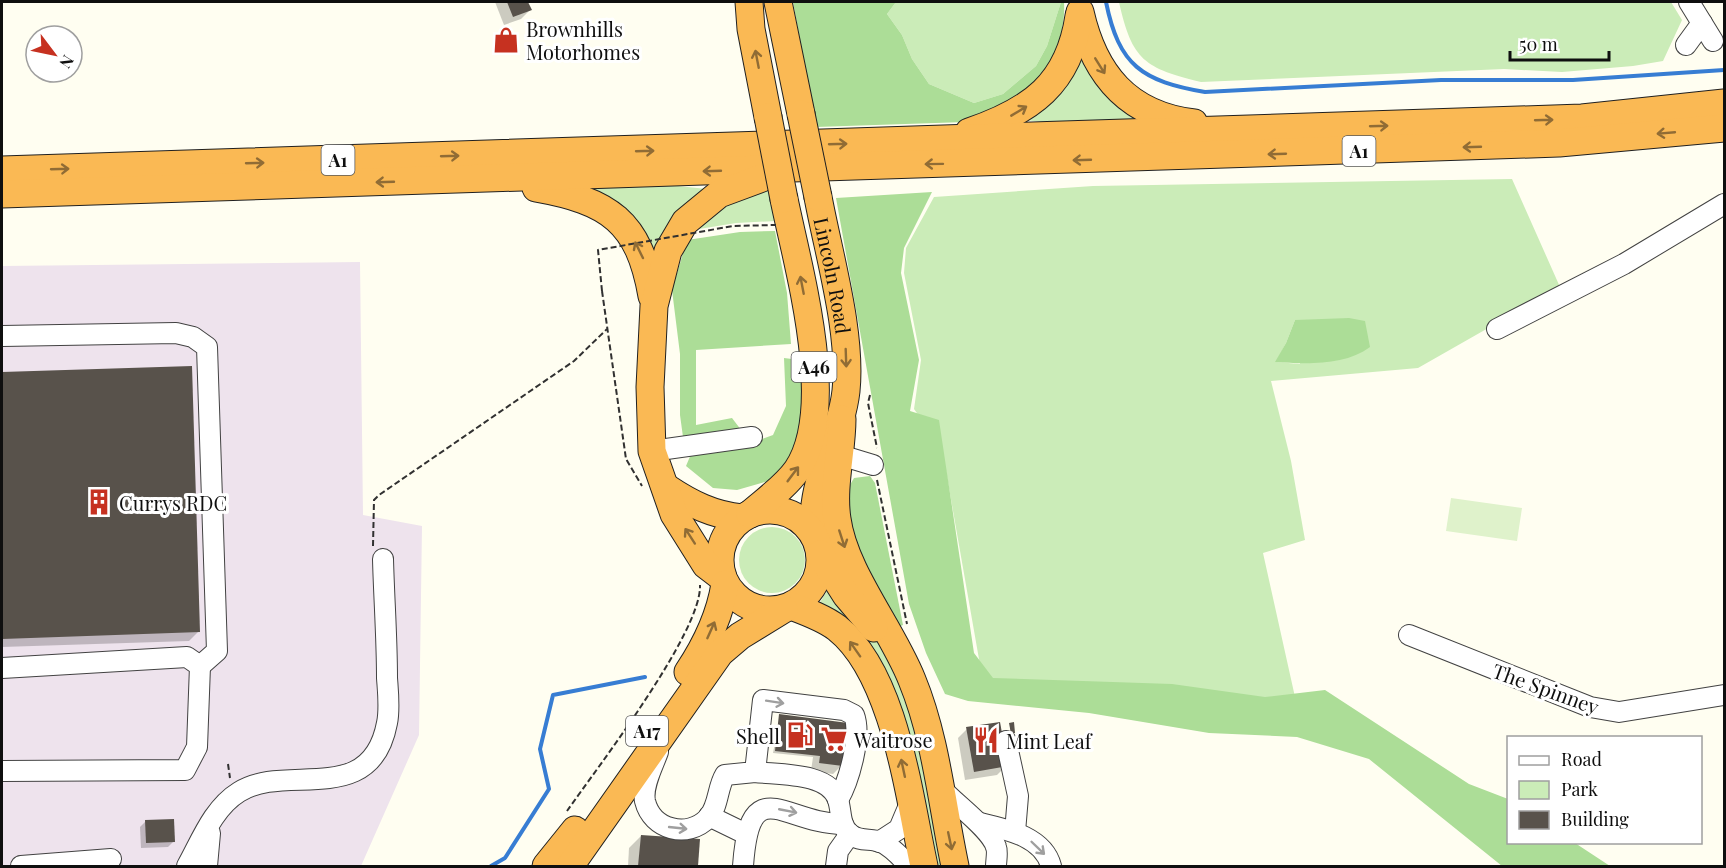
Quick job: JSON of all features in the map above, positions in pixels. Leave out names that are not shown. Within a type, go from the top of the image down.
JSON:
[{"type":"highway","name":"Lincoln Road","points":[[746,516],[786,484],[798,469],[810,441],[814,424],[815,381],[811,333],[751,29],[749,2]]},
{"type":"highway","name":"Lincoln Road","points":[[778,2],[846,349],[846,390],[842,419],[818,489],[814,520],[819,550]]},
{"type":"highway","points":[[1079,7],[1085,35],[1097,62],[1113,84],[1137,104],[1165,118],[1182,122],[1257,131]]},
{"type":"highway","points":[[945,140],[1012,116],[1038,98],[1056,78],[1068,57],[1079,7]]},
{"type":"highway","name":"A1","points":[[2,170],[1257,131],[1582,118],[1725,103]]},
{"type":"highway","name":"A1","points":[[2,194],[1559,143],[1725,128]]},
{"type":"highway","points":[[657,490],[693,506],[721,515],[746,516],[771,510],[792,515],[809,528],[819,550],[820,568],[815,582],[807,594],[788,607],[765,610],[748,606],[716,581],[657,490],[657,471],[652,451],[650,387],[654,306],[668,251],[680,229],[696,211],[732,188],[792,169]]},
{"type":"highway","points":[[485,178],[577,196],[610,213],[626,228],[641,252],[654,306]]},
{"type":"highway","name":"A46","points":[[842,419],[836,500],[842,538],[857,574],[902,655],[924,711],[955,867]]},
{"type":"highway","points":[[716,581],[722,543],[730,529],[746,516]]},
{"type":"highway","name":"A46","points":[[819,550],[846,594],[884,640],[913,682]]},
{"type":"highway","name":"A17","points":[[546,867],[647,730],[697,657],[719,612],[716,581]]},
{"type":"highway","points":[[788,607],[837,628],[848,639],[884,699],[895,733],[924,867]]},
{"type":"highway","name":"A17","points":[[570,867],[665,729],[728,645],[788,607]]},
{"type":"street","points":[[1689,2],[1713,41]]},
{"type":"street","points":[[1686,45],[1702,23]]},
{"type":"street","points":[[1497,329],[1624,264],[1725,204]]},
{"type":"street","points":[[2,336],[176,333],[193,337],[207,347],[217,651],[200,666],[197,747],[185,770],[2,771]]},
{"type":"street","points":[[652,451],[752,437]]},
{"type":"street","points":[[840,455],[873,465]]},
{"type":"street","points":[[187,867],[225,803],[247,788],[277,781],[335,778],[354,770],[376,750],[387,722],[383,559]]},
{"type":"street","name":"The Spinney","points":[[1408,635],[1590,707],[1619,712],[1725,695]]},
{"type":"street","points":[[2,668],[187,657],[200,666]]},
{"type":"street","points":[[755,772],[763,700],[850,711],[857,724],[849,777],[838,800]]},
{"type":"street","points":[[665,729],[645,792],[646,820],[671,829],[690,830],[709,816],[725,775],[755,772],[818,781],[828,786],[838,800],[846,829],[838,851],[837,867]]},
{"type":"street","points":[[1006,741],[1018,796],[1015,832]]},
{"type":"street","points":[[939,784],[957,806],[980,823],[996,847],[996,867]]},
{"type":"street","points":[[879,842],[899,829],[910,803]]},
{"type":"street","points":[[743,867],[746,834],[750,821],[758,813],[768,808],[799,814],[846,829],[862,840],[879,842],[895,852],[909,867]]},
{"type":"street","points":[[709,816],[746,834]]},
{"type":"street","points":[[980,823],[1015,832],[1037,845],[1051,867]]},
{"type":"street","points":[[207,867],[211,824]]},
{"type":"street","points":[[21,867],[78,865],[111,859]]},
{"type":"path","points":[[657,490],[635,478],[626,459],[598,250],[734,226],[776,225]]},
{"type":"path","points":[[383,559],[373,558],[374,500],[574,361],[608,329]]},
{"type":"path","points":[[870,395],[868,403],[877,448],[873,465],[887,518],[908,628]]},
{"type":"path","points":[[564,815],[659,677],[697,606],[716,581]]},
{"type":"path","points":[[228,764],[230,779],[234,782]]},
{"type":"shaded area","points":[[360,262],[363,515],[422,526],[419,735],[361,866],[2,866],[2,266]]},
{"type":"green space","points":[[793,2],[896,2],[887,14],[902,35],[912,59],[929,84],[974,103],[1003,94],[1036,66],[1047,46],[1061,2],[1064,2],[1064,13],[1058,45],[1041,86],[965,122],[816,127]]},
{"type":"green space","points":[[896,2],[1061,2],[1047,46],[1036,66],[1003,94],[974,103],[929,84],[912,59],[902,35],[887,14]]},
{"type":"green space","points":[[1119,2],[1671,2],[1682,20],[1663,61],[1633,66],[1562,72],[1504,69],[1201,82],[1166,72],[1144,59],[1129,37]]},
{"type":"green space","points":[[1080,39],[1157,124],[1079,126],[1025,120]]},
{"type":"green space","points":[[1512,179],[1560,287],[1418,368],[1271,381],[1291,461],[1305,540],[1263,553],[1299,715],[983,682],[942,448],[914,409],[921,360],[904,273],[906,248],[934,197],[1093,186]],"holes":[[[1295,320],[1300,364],[1276,362]]]},
{"type":"green space","points":[[658,184],[707,189],[657,264],[574,185]]},
{"type":"green space","points":[[768,188],[776,221],[736,223],[693,230],[723,202]]},
{"type":"green space","points":[[932,192],[904,248],[901,273],[919,360],[910,411],[939,420],[974,653],[993,678],[1172,684],[1265,697],[1325,690],[1469,784],[1507,799],[1507,844],[1577,844],[1610,866],[1502,866],[1369,759],[1297,737],[1209,733],[1089,713],[968,701],[945,694],[926,653],[909,604],[836,198]]},
{"type":"green space","points":[[775,231],[787,293],[791,344],[696,350],[696,425],[732,418],[751,443],[773,435],[786,406],[784,358],[800,360],[803,424],[792,456],[772,480],[737,490],[713,488],[686,466],[694,447],[683,437],[680,415],[680,354],[672,290],[687,240],[740,232]]},
{"type":"green space","points":[[1349,318],[1365,321],[1370,347],[1349,358],[1337,361],[1275,362],[1295,320]]},
{"type":"green space","points":[[870,476],[875,483],[903,625],[894,629],[845,528],[847,490],[854,478]]},
{"type":"green space","points":[[1451,498],[1522,508],[1517,541],[1446,531]]},
{"type":"green space","points":[[766,527],[778,527],[790,532],[800,542],[805,560],[803,573],[790,588],[778,593],[766,593],[754,588],[744,578],[739,566],[739,554],[744,542],[754,532]]},
{"type":"green space","points":[[830,586],[877,642],[902,686],[919,736],[946,866],[934,866],[846,620],[832,609],[819,604]]},
{"type":"building","points":[[507,2],[528,2],[532,10],[513,17]]},
{"type":"building","name":"Currys RDC","points":[[192,366],[200,632],[2,639],[2,372]]},
{"type":"building","name":"Shell","points":[[779,714],[848,723],[843,766],[819,763],[820,756],[775,751]]},
{"type":"building","name":"Mint Leaf","points":[[1000,722],[1008,766],[974,772],[966,727]]},
{"type":"building","points":[[1014,722],[1015,733],[1011,734],[1009,723]]},
{"type":"building","points":[[174,819],[175,842],[146,843],[145,820]]},
{"type":"building","points":[[641,835],[700,839],[698,866],[638,866]]},
{"type":"waterway","points":[[1106,2],[1118,42],[1126,56],[1137,67],[1149,76],[1165,82],[1205,92],[1441,80],[1573,80],[1724,70]]},
{"type":"waterway","points":[[491,866],[505,858],[549,789],[540,749],[553,695],[645,677]]},
{"type":"place","name":"Brownhills Motorhomes","points":[[506,40]]},
{"type":"place","name":"Currys RDC","points":[[99,502]]},
{"type":"place","name":"Shell","points":[[800,735]]},
{"type":"place","name":"Waitrose","points":[[834,739]]},
{"type":"place","name":"Mint Leaf","points":[[986,740]]}]
